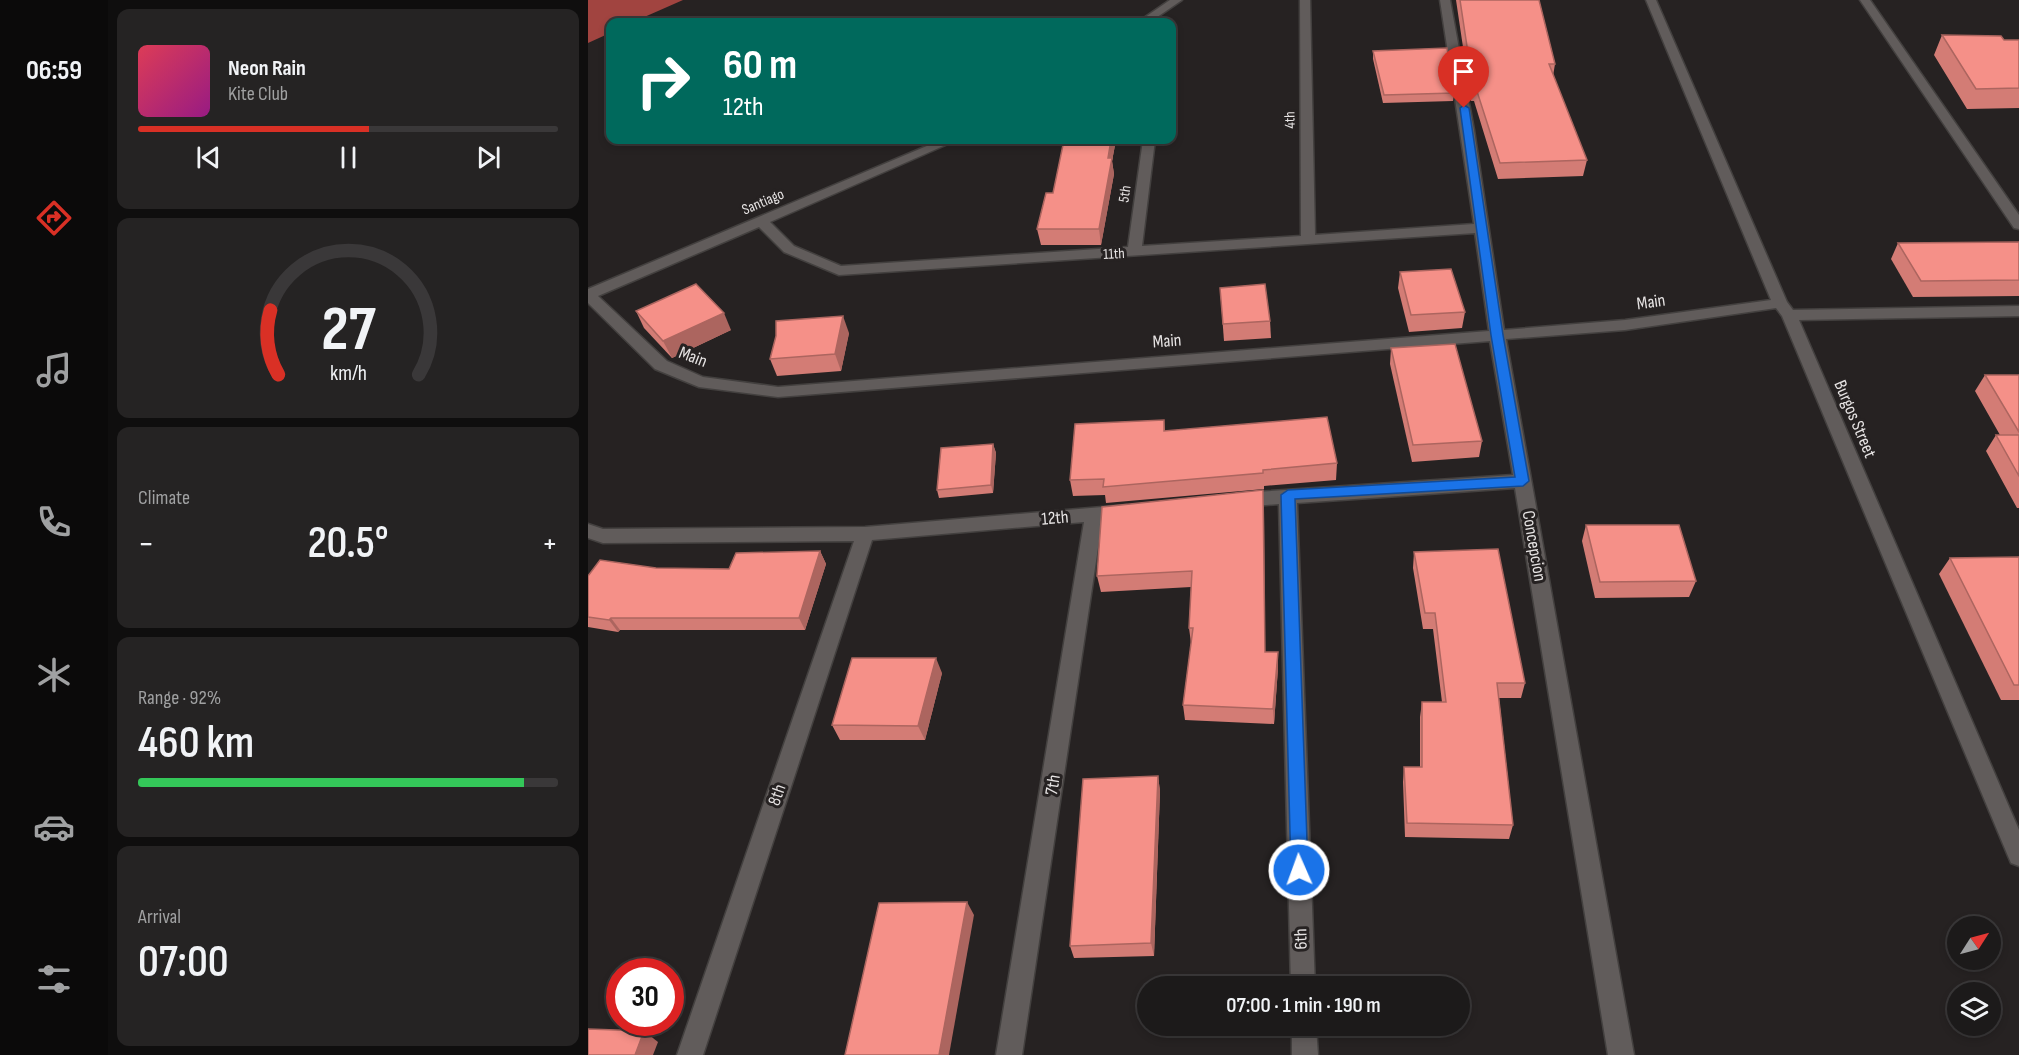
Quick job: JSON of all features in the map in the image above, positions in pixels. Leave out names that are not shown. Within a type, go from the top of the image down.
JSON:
[{"type":"street","points":[[1149,18],[1177,0]]},
{"type":"street","name":"4th","points":[[1305,0],[1308,240]]},
{"type":"street","name":"Concepcion","points":[[1445,0],[1468,129],[1497,335],[1621,1055]]},
{"type":"street","name":"Burgos Street","points":[[1651,0],[2019,856]]},
{"type":"street","points":[[1865,0],[2019,225]]},
{"type":"street","name":"Santiago","points":[[588,295],[942,144]]},
{"type":"street","name":"5th","points":[[1134,253],[1148,144]]},
{"type":"street","name":"11th","points":[[761,221],[789,249],[839,271],[1482,228]]},
{"type":"street","name":"Main","points":[[588,295],[661,365],[699,382],[738,389],[768,391],[1625,326],[1785,309],[2019,311]]},
{"type":"street","points":[[1219,502],[1288,495],[1523,481]]},
{"type":"street","name":"6th","points":[[1288,495],[1303,976]]},
{"type":"street","name":"12th","points":[[588,531],[603,536],[865,534],[1139,511]]},
{"type":"street","name":"7th","points":[[1009,1055],[1094,515]]},
{"type":"street","name":"8th","points":[[690,1055],[865,534]]},
{"type":"street","points":[[1304,1036],[1305,1055]]},
{"type":"shaded area","points":[[588,0],[683,0],[642,18],[606,18],[606,35],[588,43]]},
{"type":"building","points":[[1460,0],[1539,0],[1555,64],[1549,64],[1587,160],[1500,163],[1475,85],[1473,86]]},
{"type":"building","points":[[1942,35],[2001,36],[2004,40],[2019,40],[2019,88],[1976,89]]},
{"type":"building","points":[[1447,48],[1454,93],[1384,95],[1373,51]]},
{"type":"building","points":[[1063,144],[1110,144],[1108,158],[1112,158],[1099,229],[1037,229],[1046,193],[1053,193]]},
{"type":"building","points":[[2019,242],[2019,280],[1921,281],[1898,243]]},
{"type":"building","points":[[1451,269],[1465,312],[1411,315],[1400,272]]},
{"type":"building","points":[[696,284],[724,313],[663,341],[636,311]]},
{"type":"building","points":[[1265,284],[1270,321],[1223,324],[1220,288]]},
{"type":"building","points":[[843,316],[835,354],[770,359],[776,336],[776,321]]},
{"type":"building","points":[[1455,344],[1482,441],[1413,445],[1391,348]]},
{"type":"building","points":[[1985,375],[2019,375],[2019,432]]},
{"type":"building","points":[[1327,417],[1337,463],[1263,470],[1263,473],[1103,487],[1104,479],[1070,480],[1075,424],[1164,420],[1164,431]]},
{"type":"building","points":[[1996,435],[2019,435],[2019,476]]},
{"type":"building","points":[[993,444],[991,485],[937,490],[941,448]]},
{"type":"building","points":[[1263,490],[1265,652],[1278,652],[1273,709],[1183,705],[1193,628],[1189,628],[1192,571],[1097,576],[1102,507]]},
{"type":"building","points":[[1586,525],[1679,525],[1696,581],[1600,582]]},
{"type":"building","points":[[1498,549],[1525,683],[1497,683],[1513,825],[1407,823],[1404,767],[1422,767],[1422,702],[1446,702],[1435,613],[1425,613],[1414,552]]},
{"type":"building","points":[[820,551],[799,618],[611,618],[609,620],[588,617],[588,576],[600,560],[656,568],[729,569],[736,553]]},
{"type":"building","points":[[2019,557],[2019,685],[2014,685],[1950,558]]},
{"type":"building","points":[[852,658],[936,658],[918,726],[832,725]]},
{"type":"building","points":[[1158,776],[1151,943],[1070,946],[1083,779]]},
{"type":"building","points":[[967,902],[939,1055],[845,1055],[879,903]]},
{"type":"building","points":[[588,1029],[606,1030],[606,1036],[642,1036],[635,1055],[588,1055]]},
{"type":"route","points":[[1299,870],[1288,495],[1523,481],[1497,335],[1464,108]]}]
